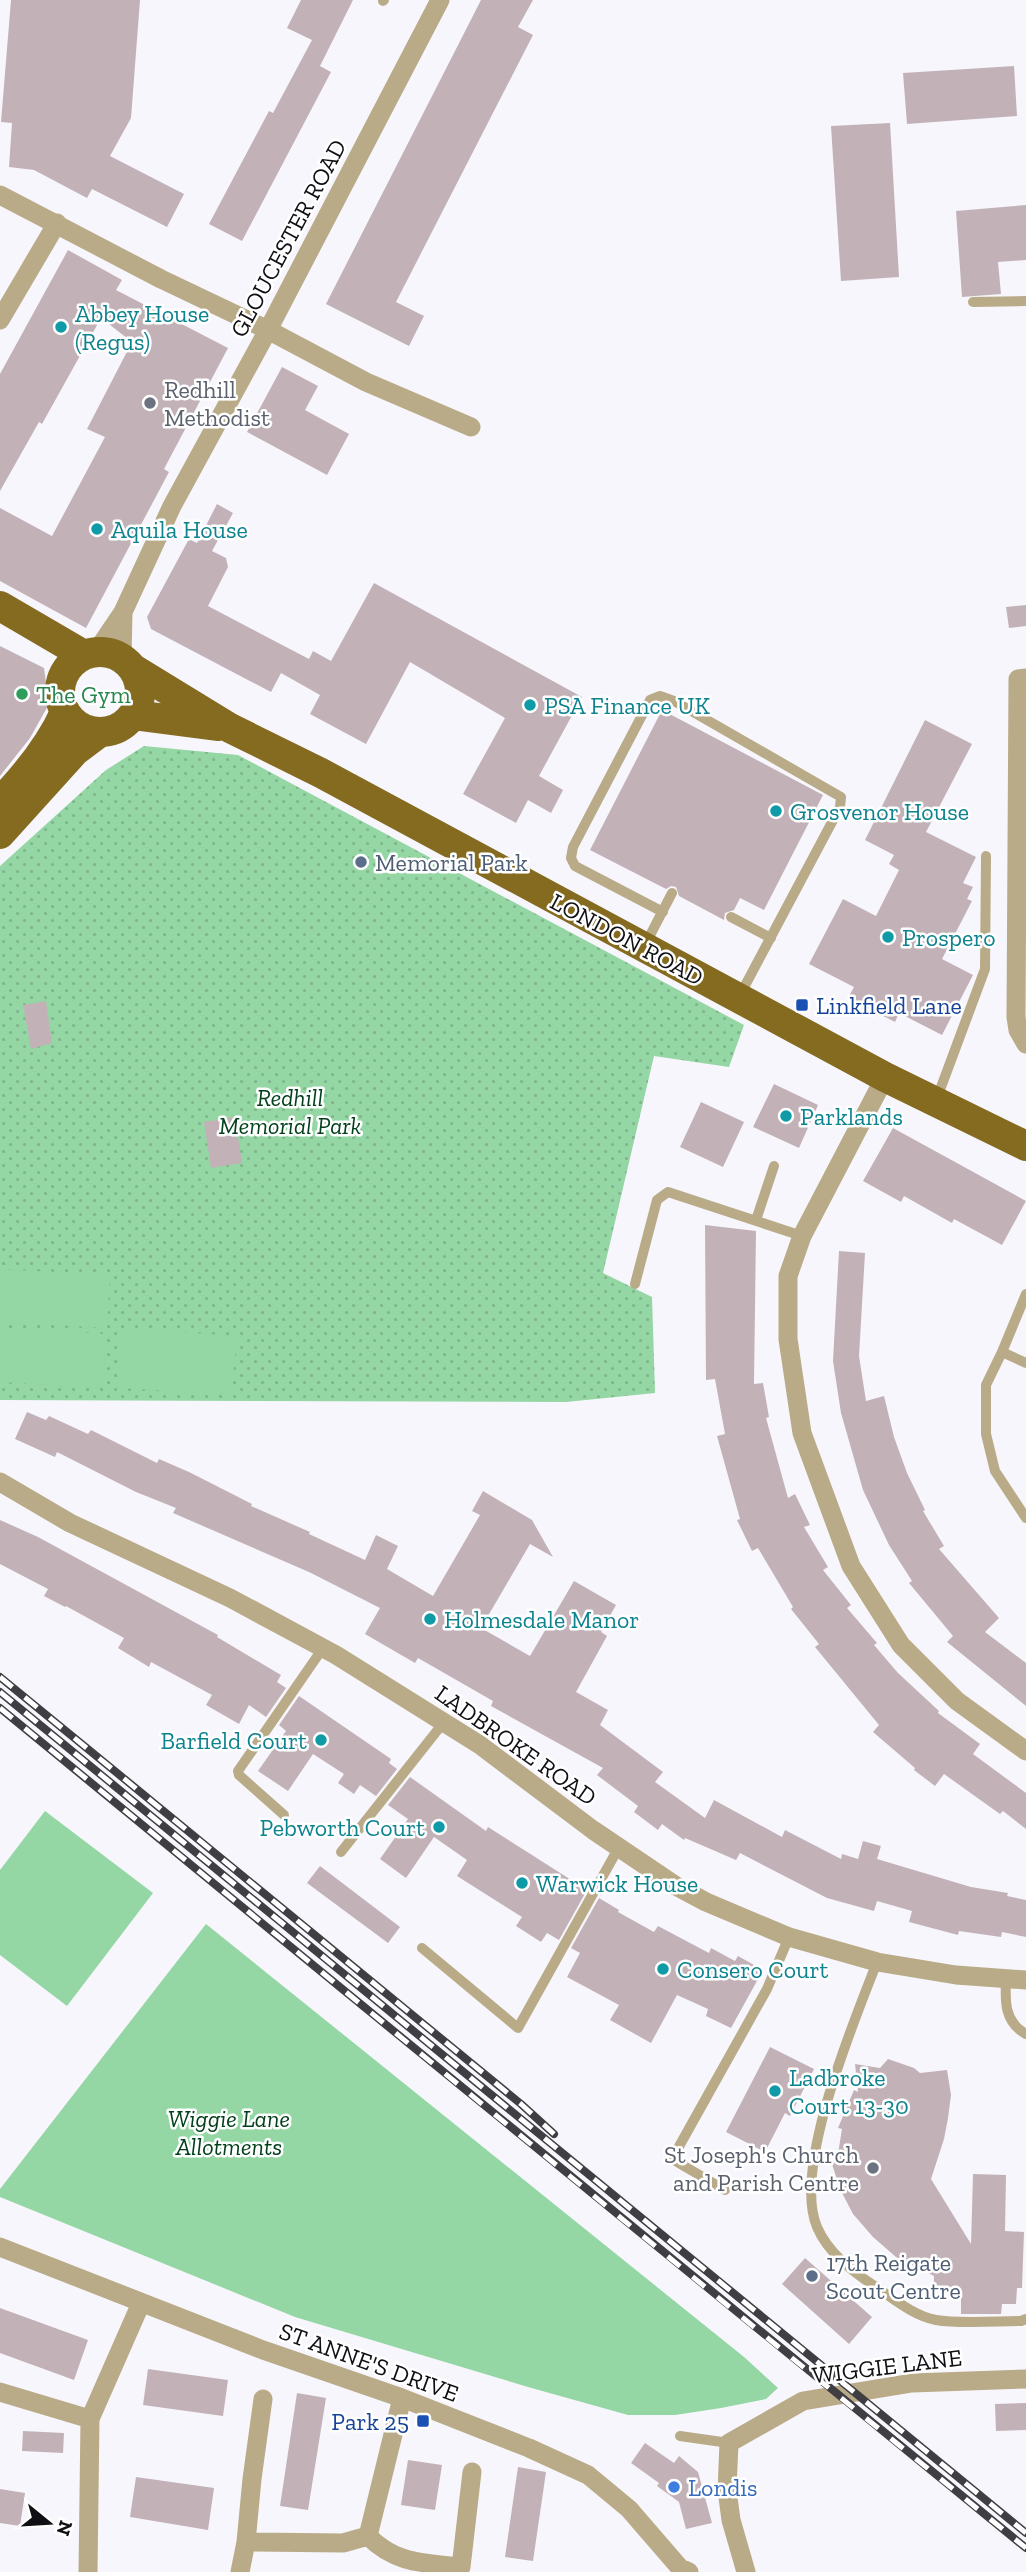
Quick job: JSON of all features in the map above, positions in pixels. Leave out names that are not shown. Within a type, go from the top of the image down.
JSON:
[{"type":"main road","points":[[0,606],[47,632],[61,656],[100,661],[139,680],[141,692],[134,715],[124,725],[99,733],[85,730],[74,723],[65,712],[60,698],[61,684],[100,661]]},
{"type":"main road","name":"LONDON ROAD","points":[[100,661],[321,773],[885,1077],[1026,1145]]},
{"type":"main road","points":[[0,802],[19,783],[54,737],[65,712]]},
{"type":"main road","name":"LONDON ROAD","points":[[134,715],[230,728]]},
{"type":"main road","points":[[0,834],[75,751],[99,733]]},
{"type":"street","name":"GLOUCESTER ROAD","points":[[100,661],[172,506],[268,330],[440,0]]},
{"type":"street","points":[[0,195],[366,382],[471,427]]},
{"type":"street","points":[[0,320],[57,223]]},
{"type":"street","name":"GLOUCESTER ROAD","points":[[100,661],[123,612]]},
{"type":"street","points":[[1026,678],[1018,679],[1022,841],[1017,883],[1016,1017],[1018,1031],[1026,1044]]},
{"type":"street","points":[[885,1077],[802,1236],[788,1276],[788,1339],[802,1433],[851,1566],[901,1645],[957,1701],[1026,1751]]},
{"type":"street","name":"LADBROKE ROAD","points":[[0,1482],[70,1524],[230,1598],[323,1648],[480,1745],[619,1847],[676,1886],[706,1902],[789,1937],[877,1962],[916,1970],[1026,1980]]},
{"type":"street","name":"ST ANNE'S DRIVE","points":[[0,2247],[263,2350],[402,2398],[588,2475],[629,2509],[680,2568],[689,2572]]},
{"type":"street","points":[[88,2572],[90,2419],[141,2303]]},
{"type":"street","name":"WIGGIE LANE","points":[[729,2443],[803,2401],[912,2383],[1026,2379]]},
{"type":"street","points":[[0,2392],[90,2419]]},
{"type":"street","points":[[368,2536],[402,2398]]},
{"type":"street","points":[[240,2572],[263,2399]]},
{"type":"street","points":[[729,2443],[727,2490],[731,2520],[746,2572]]},
{"type":"street","points":[[368,2536],[382,2551],[414,2562],[461,2567],[472,2472]]},
{"type":"street","points":[[246,2542],[343,2543],[368,2536]]},
{"type":"lane","points":[[973,302],[1026,301]]},
{"type":"lane","points":[[663,912],[575,866],[570,858],[573,847],[650,701],[660,696],[674,701],[841,797],[840,807],[738,999]]},
{"type":"lane","points":[[936,1102],[985,969],[986,856]]},
{"type":"lane","points":[[643,948],[672,893]]},
{"type":"lane","points":[[731,917],[771,937]]},
{"type":"lane","points":[[756,1220],[774,1166]]},
{"type":"lane","points":[[635,1284],[657,1200],[668,1192],[802,1236]]},
{"type":"lane","points":[[1026,1294],[986,1385],[986,1434],[995,1471],[1026,1518]]},
{"type":"lane","points":[[1002,1352],[1026,1363]]},
{"type":"lane","points":[[284,1815],[239,1775],[238,1771],[323,1648]]},
{"type":"lane","points":[[341,1852],[444,1722]]},
{"type":"lane","points":[[422,1948],[518,2028],[619,1847]]},
{"type":"lane","points":[[725,2190],[672,2159],[767,1989],[789,1937]]},
{"type":"lane","points":[[877,1962],[842,2053],[820,2131],[810,2199],[818,2229],[847,2268],[911,2310],[936,2320],[1026,2319]]},
{"type":"lane","points":[[1006,1979],[1005,2007],[1018,2030],[1026,2034]]},
{"type":"lane","points":[[680,2436],[729,2443]]},
{"type":"green space","name":"Redhill Memorial Park","points":[[144,746],[238,755],[744,1025],[729,1067],[654,1056],[603,1273],[652,1297],[655,1393],[566,1402],[0,1400],[0,866],[106,770]]},
{"type":"green space","points":[[0,1269],[110,1275],[107,1328],[0,1322]]},
{"type":"green space","points":[[0,1328],[107,1334],[103,1388],[0,1382]]},
{"type":"green space","points":[[122,1328],[237,1336],[231,1394],[116,1388]]},
{"type":"green space","points":[[45,1811],[153,1893],[67,2006],[0,1955],[0,1870]]},
{"type":"green space","name":"Wiggie Lane Allotments","points":[[206,1924],[744,2357],[778,2388],[766,2399],[721,2408],[675,2415],[628,2415],[295,2317],[0,2197],[0,2189]]},
{"type":"building","points":[[11,0],[140,0],[131,118],[110,156],[184,194],[167,227],[92,189],[87,198],[34,170],[9,167],[12,123],[1,122]]},
{"type":"building","points":[[301,0],[353,0],[320,66],[331,72],[242,241],[209,224],[269,111],[273,113],[312,40],[287,28]]},
{"type":"building","points":[[481,0],[533,0],[518,27],[533,35],[396,302],[424,316],[409,346],[326,304]]},
{"type":"building","points":[[1014,66],[1017,116],[907,124],[903,73]]},
{"type":"building","points":[[890,123],[899,277],[841,281],[831,126]]},
{"type":"building","points":[[1026,205],[1026,260],[998,262],[1001,294],[962,297],[956,211]]},
{"type":"building","points":[[68,250],[122,280],[116,290],[228,348],[164,469],[169,472],[86,628],[0,581],[0,508],[52,536],[105,437],[87,429],[132,342],[101,318],[42,424],[39,422],[0,491],[0,374]]},
{"type":"building","points":[[282,367],[318,386],[305,410],[349,434],[327,475],[247,432]]},
{"type":"building","name":"PSA Finance UK","points":[[217,504],[233,513],[212,551],[226,558],[228,567],[208,606],[309,659],[313,651],[331,661],[374,583],[582,697],[539,776],[563,790],[551,813],[528,800],[516,823],[463,794],[505,718],[410,662],[366,744],[310,714],[320,695],[281,673],[271,692],[151,629],[147,617],[189,539],[197,543]]},
{"type":"building","points":[[1026,605],[1026,626],[1009,628],[1006,607]]},
{"type":"building","points":[[0,646],[44,668],[49,704],[30,738],[0,776]]},
{"type":"building","name":"Grosvenor House","points":[[662,710],[823,795],[764,910],[740,898],[734,910],[725,913],[724,920],[679,896],[676,887],[666,889],[590,850]]},
{"type":"building","name":"Prospero","points":[[925,720],[972,744],[926,832],[976,857],[963,883],[973,887],[967,899],[972,901],[942,959],[973,975],[942,1035],[899,1013],[895,1022],[848,998],[854,987],[809,964],[843,899],[876,916],[899,870],[889,864],[894,855],[865,840]]},
{"type":"building","points":[[46,1001],[52,1043],[31,1049],[23,1005]]},
{"type":"building","name":"Parklands","points":[[774,1084],[818,1105],[799,1148],[753,1127]]},
{"type":"building","name":"Parklands","points":[[701,1102],[744,1122],[723,1167],[680,1147]]},
{"type":"building","points":[[235,1117],[242,1163],[211,1168],[204,1122]]},
{"type":"building","points":[[893,1128],[1026,1201],[1002,1245],[954,1219],[952,1223],[904,1196],[901,1202],[863,1181]]},
{"type":"building","points":[[705,1225],[756,1231],[754,1384],[763,1383],[769,1417],[766,1418],[788,1498],[795,1494],[810,1525],[804,1527],[828,1567],[823,1570],[851,1605],[847,1608],[898,1673],[939,1711],[938,1713],[980,1744],[973,1754],[1026,1793],[1026,1829],[1003,1811],[1000,1814],[944,1774],[935,1786],[873,1732],[879,1725],[815,1647],[819,1644],[791,1609],[793,1607],[758,1548],[752,1551],[737,1520],[740,1519],[717,1436],[725,1434],[715,1379],[706,1380]]},
{"type":"building","points":[[839,1251],[865,1253],[859,1356],[866,1401],[884,1396],[894,1437],[907,1473],[925,1510],[923,1511],[944,1546],[939,1549],[999,1618],[985,1632],[1026,1663],[1026,1706],[947,1642],[953,1636],[909,1583],[912,1581],[889,1545],[863,1490],[841,1413],[833,1361]]},
{"type":"building","points":[[27,1412],[46,1420],[49,1416],[88,1434],[91,1430],[157,1463],[159,1459],[189,1472],[252,1504],[251,1506],[365,1560],[376,1535],[398,1546],[387,1569],[433,1596],[480,1515],[472,1511],[483,1491],[532,1520],[553,1557],[530,1544],[481,1628],[530,1656],[574,1581],[616,1605],[601,1632],[607,1636],[576,1692],[608,1710],[600,1725],[663,1772],[655,1782],[705,1818],[714,1800],[782,1837],[785,1830],[841,1859],[842,1854],[858,1859],[863,1841],[881,1846],[877,1859],[1026,1900],[1026,1937],[1002,1932],[1001,1937],[959,1931],[958,1935],[909,1922],[912,1911],[877,1901],[874,1911],[827,1898],[740,1853],[736,1860],[685,1838],[684,1840],[662,1824],[658,1830],[634,1812],[638,1806],[597,1775],[603,1768],[491,1706],[493,1701],[418,1658],[415,1663],[365,1634],[380,1608],[309,1572],[173,1513],[176,1508],[136,1492],[57,1452],[55,1457],[15,1439]]},
{"type":"building","points":[[0,1520],[38,1537],[218,1635],[217,1637],[281,1675],[277,1682],[286,1688],[266,1717],[249,1705],[239,1724],[206,1705],[212,1695],[151,1662],[149,1667],[118,1648],[124,1638],[44,1596],[48,1589],[0,1564]]},
{"type":"building","points":[[299,1696],[391,1759],[389,1763],[397,1769],[376,1796],[360,1785],[354,1794],[338,1783],[344,1774],[313,1754],[288,1791],[258,1771],[286,1731],[279,1725]]},
{"type":"building","points":[[410,1777],[486,1831],[488,1827],[587,1890],[559,1940],[547,1933],[541,1942],[516,1926],[522,1917],[457,1876],[467,1860],[434,1837],[406,1878],[380,1859],[408,1819],[388,1805]]},
{"type":"building","points":[[320,1866],[400,1927],[388,1943],[307,1883]]},
{"type":"building","points":[[599,1898],[654,1932],[658,1926],[709,1953],[711,1948],[735,1961],[738,1956],[763,1970],[731,2028],[706,2016],[708,2009],[677,1995],[651,2043],[610,2020],[619,2005],[567,1977],[580,1953],[571,1948]]},
{"type":"building","name":"Ladbroke Court 13-30","points":[[770,2047],[814,2069],[790,2116],[785,2113],[765,2152],[726,2132]]},
{"type":"building","name":"St Joseph's Church and Parish Centre","points":[[888,2059],[914,2068],[920,2073],[947,2070],[951,2095],[948,2118],[931,2179],[971,2244],[973,2174],[1006,2175],[1005,2231],[1024,2232],[1022,2288],[1017,2288],[1016,2304],[1002,2304],[1001,2314],[961,2314],[961,2291],[949,2290],[949,2286],[934,2286],[934,2276],[896,2257],[873,2237],[853,2214],[840,2189],[831,2161],[837,2160],[842,2129],[838,2128],[854,2090],[858,2092],[855,2064],[880,2068]]},
{"type":"building","points":[[805,2258],[872,2317],[849,2344],[782,2284]]},
{"type":"building","points":[[0,2308],[88,2340],[74,2380],[0,2353]]},
{"type":"building","points":[[148,2369],[228,2380],[223,2416],[143,2405]]},
{"type":"building","points":[[297,2393],[326,2398],[308,2510],[280,2506]]},
{"type":"building","points":[[1026,2403],[1026,2430],[996,2431],[995,2404]]},
{"type":"building","points":[[23,2431],[64,2433],[63,2453],[22,2451]]},
{"type":"building","points":[[645,2443],[674,2463],[679,2456],[698,2472],[712,2523],[686,2529],[679,2502],[657,2486],[659,2483],[631,2463]]},
{"type":"building","points":[[408,2460],[442,2465],[435,2510],[401,2505]]},
{"type":"building","points":[[518,2467],[546,2472],[533,2561],[505,2557]]},
{"type":"building","points":[[136,2477],[214,2488],[208,2530],[130,2517]]},
{"type":"building","points":[[0,2489],[25,2493],[20,2526],[0,2523]]},
{"type":"railway","points":[[0,1677],[521,2104],[554,2134]]},
{"type":"railway","points":[[0,1692],[1026,2533]]},
{"type":"railway","points":[[0,1708],[1026,2548]]},
{"type":"place","name":"Abbey House (Regus)","points":[[61,327]]},
{"type":"place","name":"Redhill Methodist","points":[[150,403]]},
{"type":"place","name":"Aquila House","points":[[97,529]]},
{"type":"place","name":"The Gym","points":[[22,694]]},
{"type":"place","name":"PSA Finance UK","points":[[530,705]]},
{"type":"place","name":"Grosvenor House","points":[[776,811]]},
{"type":"place","name":"Memorial Park","points":[[361,862]]},
{"type":"place","name":"Prospero","points":[[888,937]]},
{"type":"place","name":"Linkfield Lane","points":[[802,1005]]},
{"type":"place","name":"Parklands","points":[[786,1116]]},
{"type":"place","name":"Holmesdale Manor","points":[[430,1619]]},
{"type":"place","name":"Barfield Court","points":[[321,1740]]},
{"type":"place","name":"Pebworth Court","points":[[439,1827]]},
{"type":"place","name":"Warwick House","points":[[522,1883]]},
{"type":"place","name":"Consero Court","points":[[663,1969]]},
{"type":"place","name":"Ladbroke Court 13-30","points":[[775,2091]]},
{"type":"place","name":"St Joseph's Church and Parish Centre","points":[[873,2168]]},
{"type":"place","name":"17th Reigate Scout Centre","points":[[812,2276]]},
{"type":"place","name":"Park 25","points":[[423,2421]]},
{"type":"place","name":"Londis","points":[[674,2487]]}]
